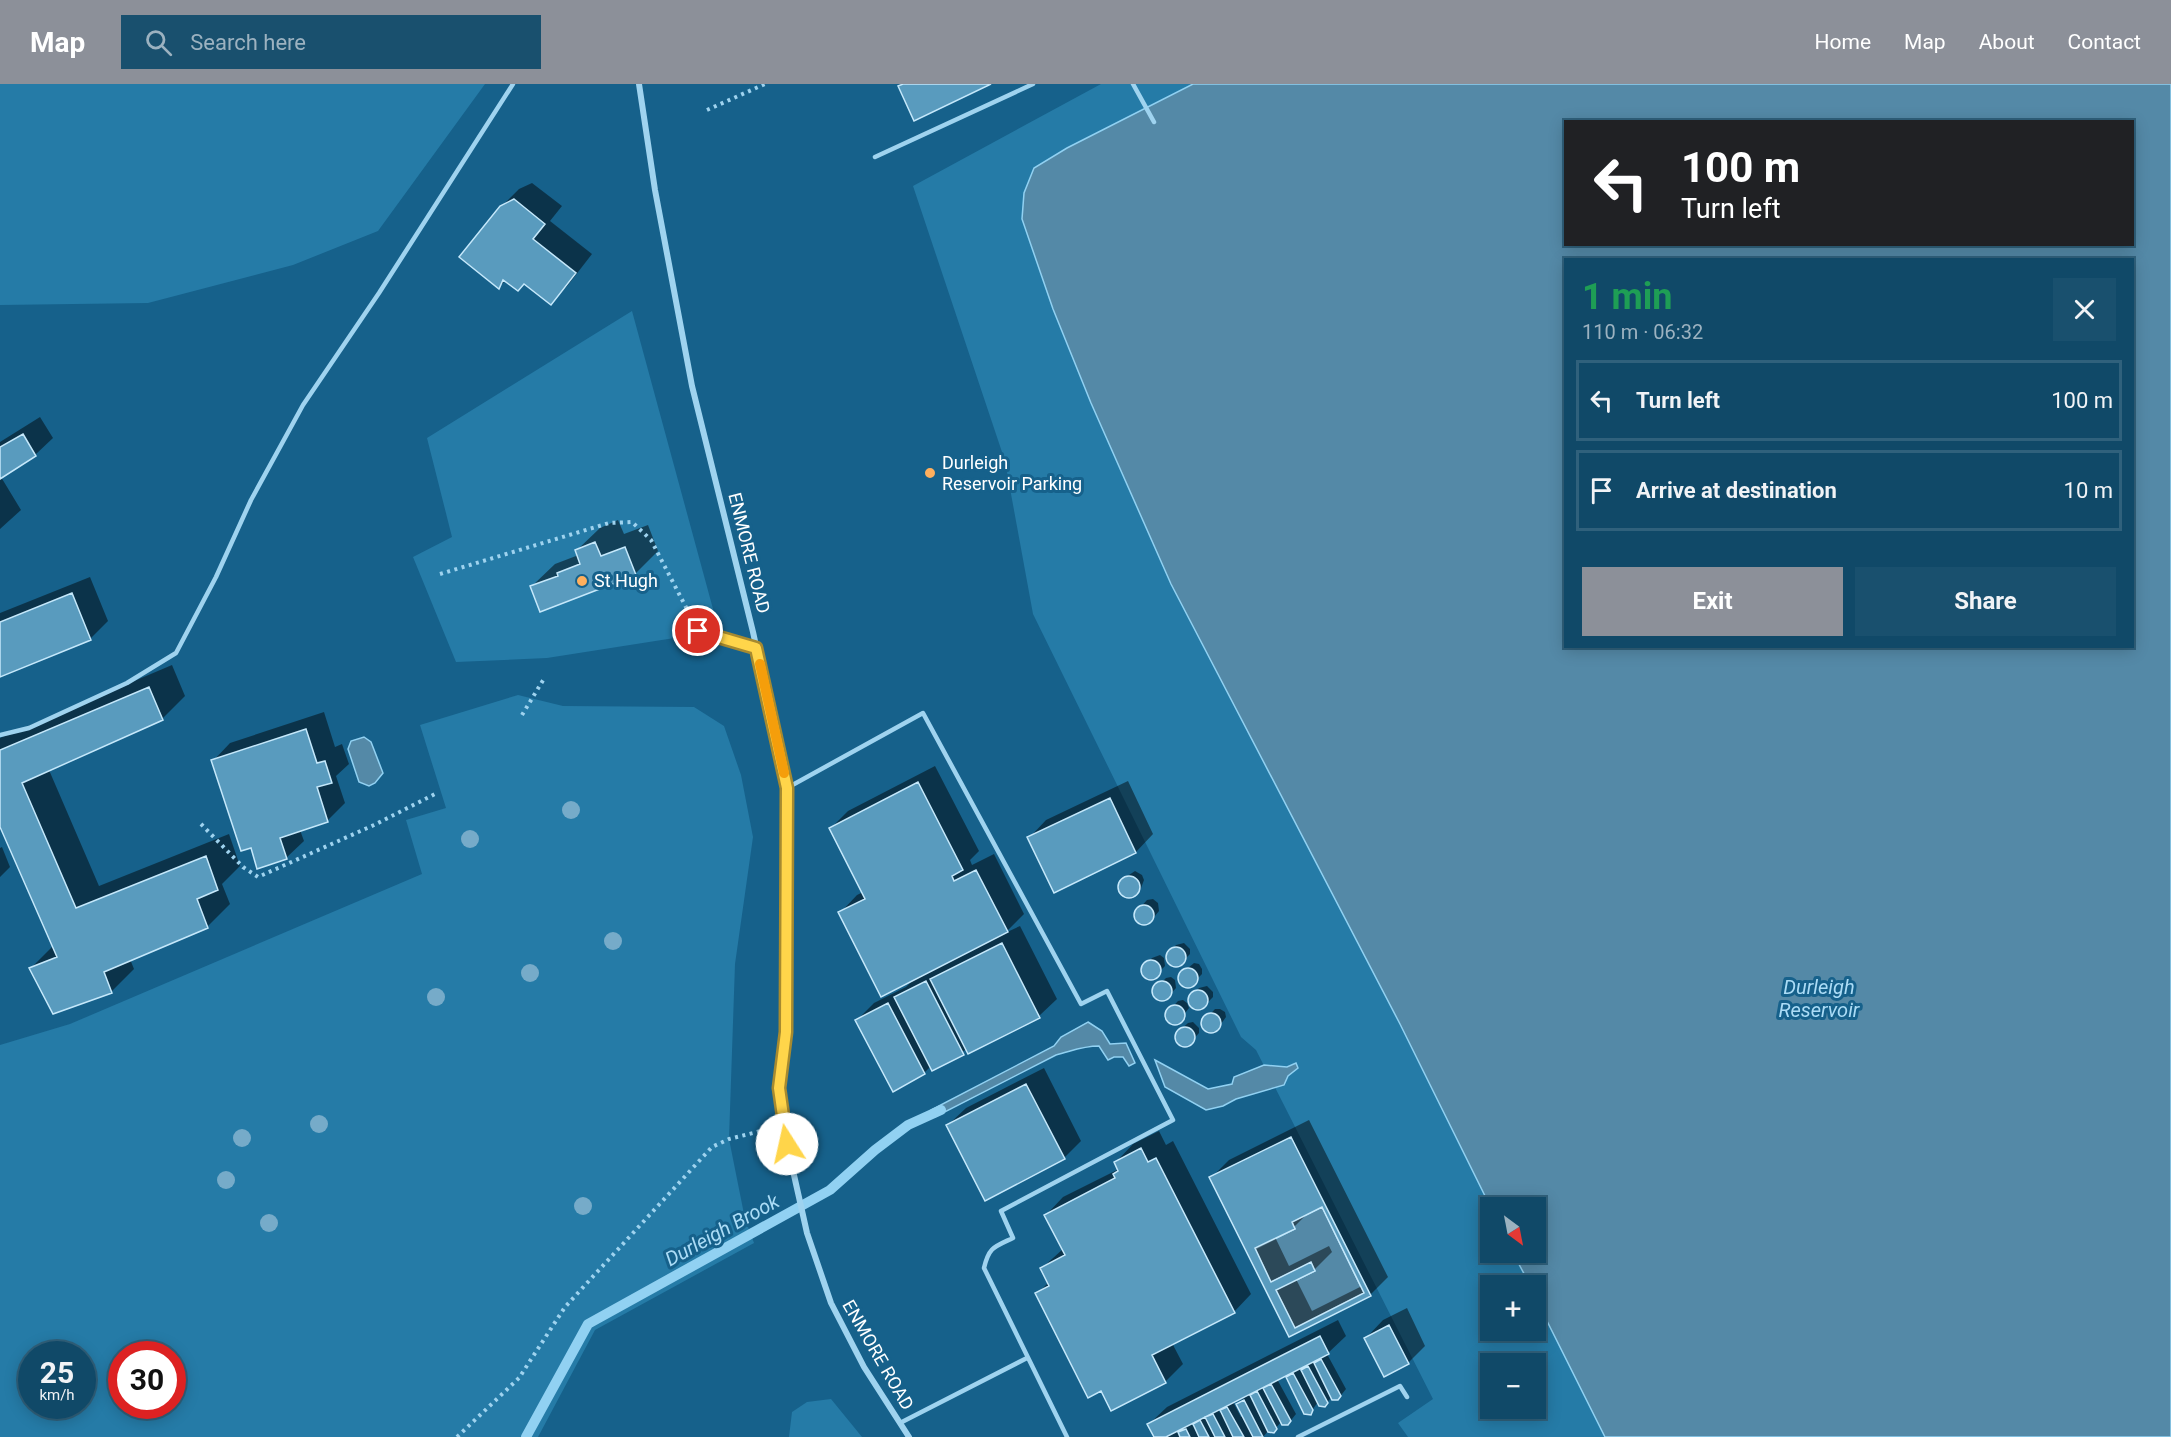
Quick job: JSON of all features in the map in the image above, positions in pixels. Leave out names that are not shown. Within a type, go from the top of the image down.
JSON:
[{"type":"street","name":"ENMORE ROAD","points":[[639,84],[655,190],[692,386],[756,648],[787,788],[786,1032],[779,1088],[783,1126],[807,1233],[831,1303],[864,1367],[909,1437]]},
{"type":"lane","points":[[0,735],[29,728],[127,683],[176,653],[216,577],[251,500],[303,405],[379,293],[513,84]]},
{"type":"lane","points":[[875,158],[1033,84]]},
{"type":"lane","points":[[1133,84],[1154,122]]},
{"type":"lane","points":[[698,631],[756,648]]},
{"type":"lane","points":[[787,788],[923,713],[1081,1004],[1107,991],[1173,1120],[1001,1211],[1013,1238],[997,1245],[988,1253],[984,1268],[1067,1437]]},
{"type":"lane","points":[[900,1423],[1027,1358]]},
{"type":"lane","points":[[1299,1437],[1400,1386],[1407,1397]]},
{"type":"path","points":[[707,110],[765,84]]},
{"type":"path","points":[[440,574],[609,523],[632,522],[651,540],[698,631]]},
{"type":"path","points":[[522,715],[545,677]]},
{"type":"path","points":[[201,824],[243,867],[258,877],[374,825],[435,794]]},
{"type":"path","points":[[457,1437],[519,1378],[565,1307],[712,1147],[729,1139],[783,1126]]},
{"type":"shaded area","points":[[0,84],[485,84],[378,231],[293,265],[148,303],[0,305]]},
{"type":"shaded area","points":[[1101,84],[1193,84],[1022,219],[1053,309],[1091,403],[1171,584],[1400,1024],[1486,1197],[1480,1197],[1480,1263],[1518,1263],[1525,1275],[1480,1275],[1480,1341],[1546,1341],[1546,1319],[1605,1437],[1408,1437],[1398,1423],[1433,1399],[1256,1050],[1241,1037],[1033,614],[1005,461],[913,186]]},
{"type":"shaded area","points":[[632,311],[719,631],[547,658],[456,662],[413,557],[452,537],[427,438]]},
{"type":"shaded area","points":[[518,695],[563,706],[694,707],[724,726],[741,775],[753,837],[735,964],[729,1139],[745,1219],[754,1243],[595,1330],[538,1437],[0,1437],[0,1045],[70,1024],[422,874],[406,820],[446,808],[420,725]]},
{"type":"shaded area","points":[[831,1399],[862,1437],[789,1437],[792,1412],[807,1402]]},
{"type":"water","name":"Durleigh Reservoir","points":[[1193,84],[2171,84],[2171,1437],[1605,1437],[1546,1319],[1546,1275],[1525,1275],[1518,1263],[1546,1263],[1546,1197],[1486,1197],[1400,1024],[1171,584],[1091,403],[1053,309],[1022,219],[1024,193],[1034,168],[1067,148]]},
{"type":"water","points":[[364,737],[371,742],[383,773],[375,783],[369,786],[359,782],[348,749],[351,741]]},
{"type":"water","points":[[1088,1022],[1102,1031],[1110,1044],[1126,1043],[1135,1063],[1129,1066],[1123,1057],[1108,1060],[1099,1046],[1077,1049],[1056,1055],[935,1117],[930,1115],[931,1110],[1054,1046],[1061,1037]]},
{"type":"water","points":[[1155,1060],[1208,1089],[1232,1084],[1234,1077],[1264,1065],[1287,1067],[1296,1063],[1298,1068],[1288,1076],[1284,1085],[1206,1110],[1165,1087]]},
{"type":"water","points":[[1322,1207],[1364,1293],[1295,1328],[1276,1290],[1315,1271],[1311,1263],[1271,1282],[1255,1249],[1295,1229],[1292,1222]]},
{"type":"building","points":[[903,84],[991,84],[914,121],[898,86]]},
{"type":"building","points":[[514,199],[545,224],[533,239],[576,273],[551,305],[524,284],[518,291],[503,280],[499,289],[459,257],[500,206]]},
{"type":"building","points":[[23,434],[36,456],[0,479],[0,447]]},
{"type":"building","name":"St Hugh","points":[[595,542],[601,556],[625,547],[636,575],[540,612],[530,586],[558,576],[557,573],[580,564],[575,550]]},
{"type":"building","points":[[72,593],[91,640],[0,677],[0,622]]},
{"type":"building","points":[[149,687],[163,720],[22,783],[76,908],[206,856],[218,890],[197,899],[208,928],[104,972],[112,993],[53,1014],[29,968],[57,957],[0,827],[0,750]]},
{"type":"building","points":[[306,729],[317,763],[325,761],[332,783],[317,787],[328,822],[280,838],[287,859],[257,869],[251,848],[241,851],[211,760]]},
{"type":"building","points":[[918,782],[963,870],[952,876],[954,881],[976,870],[1008,932],[881,997],[838,912],[865,899],[829,828]]},
{"type":"building","points":[[1110,798],[1136,853],[1054,893],[1027,837]]},
{"type":"building","points":[[1129,876],[1139,883],[1140,887],[1133,897],[1129,898],[1119,891],[1118,887],[1125,877]]},
{"type":"building","points":[[1144,905],[1151,908],[1154,915],[1151,922],[1144,925],[1137,922],[1134,915],[1137,908]]},
{"type":"building","points":[[1002,943],[1040,1018],[968,1054],[930,979]]},
{"type":"building","points":[[1176,947],[1183,950],[1186,957],[1183,964],[1176,967],[1169,964],[1166,957],[1169,950]]},
{"type":"building","points":[[1151,960],[1158,963],[1161,970],[1158,977],[1151,980],[1144,977],[1141,970],[1144,963]]},
{"type":"building","points":[[1188,968],[1195,971],[1198,978],[1195,985],[1188,988],[1181,985],[1178,978],[1181,971]]},
{"type":"building","points":[[926,981],[964,1055],[932,1071],[894,997]]},
{"type":"building","points":[[1162,981],[1169,984],[1172,991],[1169,998],[1162,1001],[1155,998],[1152,991],[1155,984]]},
{"type":"building","points":[[1198,990],[1205,993],[1208,1000],[1205,1007],[1198,1010],[1191,1007],[1188,1000],[1191,993]]},
{"type":"building","points":[[888,1003],[925,1074],[893,1092],[855,1020]]},
{"type":"building","points":[[1175,1005],[1182,1008],[1185,1015],[1182,1022],[1175,1025],[1168,1022],[1165,1015],[1168,1008]]},
{"type":"building","points":[[1211,1013],[1218,1016],[1221,1023],[1218,1030],[1211,1033],[1204,1030],[1201,1023],[1204,1016]]},
{"type":"building","points":[[1185,1027],[1192,1030],[1195,1037],[1192,1044],[1185,1047],[1178,1044],[1175,1037],[1178,1030]]},
{"type":"building","points":[[1026,1084],[1065,1159],[985,1201],[946,1125]]},
{"type":"building","points":[[1291,1137],[1371,1296],[1289,1337],[1209,1177]],"holes":[[[1322,1207],[1364,1293],[1295,1328],[1276,1290],[1315,1271],[1311,1262],[1271,1282],[1255,1248],[1295,1229],[1292,1222]]]},
{"type":"building","points":[[1141,1148],[1148,1162],[1156,1158],[1235,1313],[1152,1355],[1166,1383],[1111,1411],[1101,1391],[1088,1398],[1035,1293],[1049,1286],[1040,1268],[1065,1255],[1044,1215],[1115,1178],[1113,1174],[1118,1171],[1114,1162]]},
{"type":"building","points":[[1389,1325],[1409,1364],[1384,1377],[1364,1338]]},
{"type":"building","points":[[1320,1336],[1329,1354],[1166,1437],[1154,1437],[1147,1424]]},
{"type":"building","points":[[1321,1359],[1341,1396],[1338,1400],[1332,1400],[1314,1363]]},
{"type":"building","points":[[1308,1366],[1328,1403],[1325,1407],[1319,1406],[1301,1370]]},
{"type":"building","points":[[1293,1373],[1313,1410],[1311,1415],[1304,1414],[1286,1377]]},
{"type":"building","points":[[1271,1384],[1291,1421],[1288,1425],[1282,1425],[1263,1388]]},
{"type":"building","points":[[1257,1391],[1277,1429],[1274,1433],[1268,1432],[1250,1395]]},
{"type":"building","points":[[1244,1400],[1263,1437],[1253,1437],[1236,1404]]},
{"type":"building","points":[[1227,1407],[1244,1437],[1233,1437],[1220,1410]]},
{"type":"building","points":[[1213,1414],[1225,1437],[1215,1437],[1205,1417]]},
{"type":"building","points":[[1200,1420],[1209,1437],[1199,1437],[1193,1424]]},
{"type":"building","points":[[1186,1429],[1190,1437],[1180,1437],[1178,1432]]},
{"type":"waterway","name":"Durleigh Brook","points":[[526,1437],[588,1324],[830,1190],[875,1150],[908,1125],[941,1110]]},
{"type":"slow traffic","points":[[760,664],[784,773]]},
{"type":"place","name":"Durleigh Reservoir Parking","points":[[930,473]]},
{"type":"place","name":"St Hugh","points":[[582,581]]},
{"type":"route","points":[[698,631],[756,648],[787,788],[786,1032],[779,1088],[787,1144]]}]
